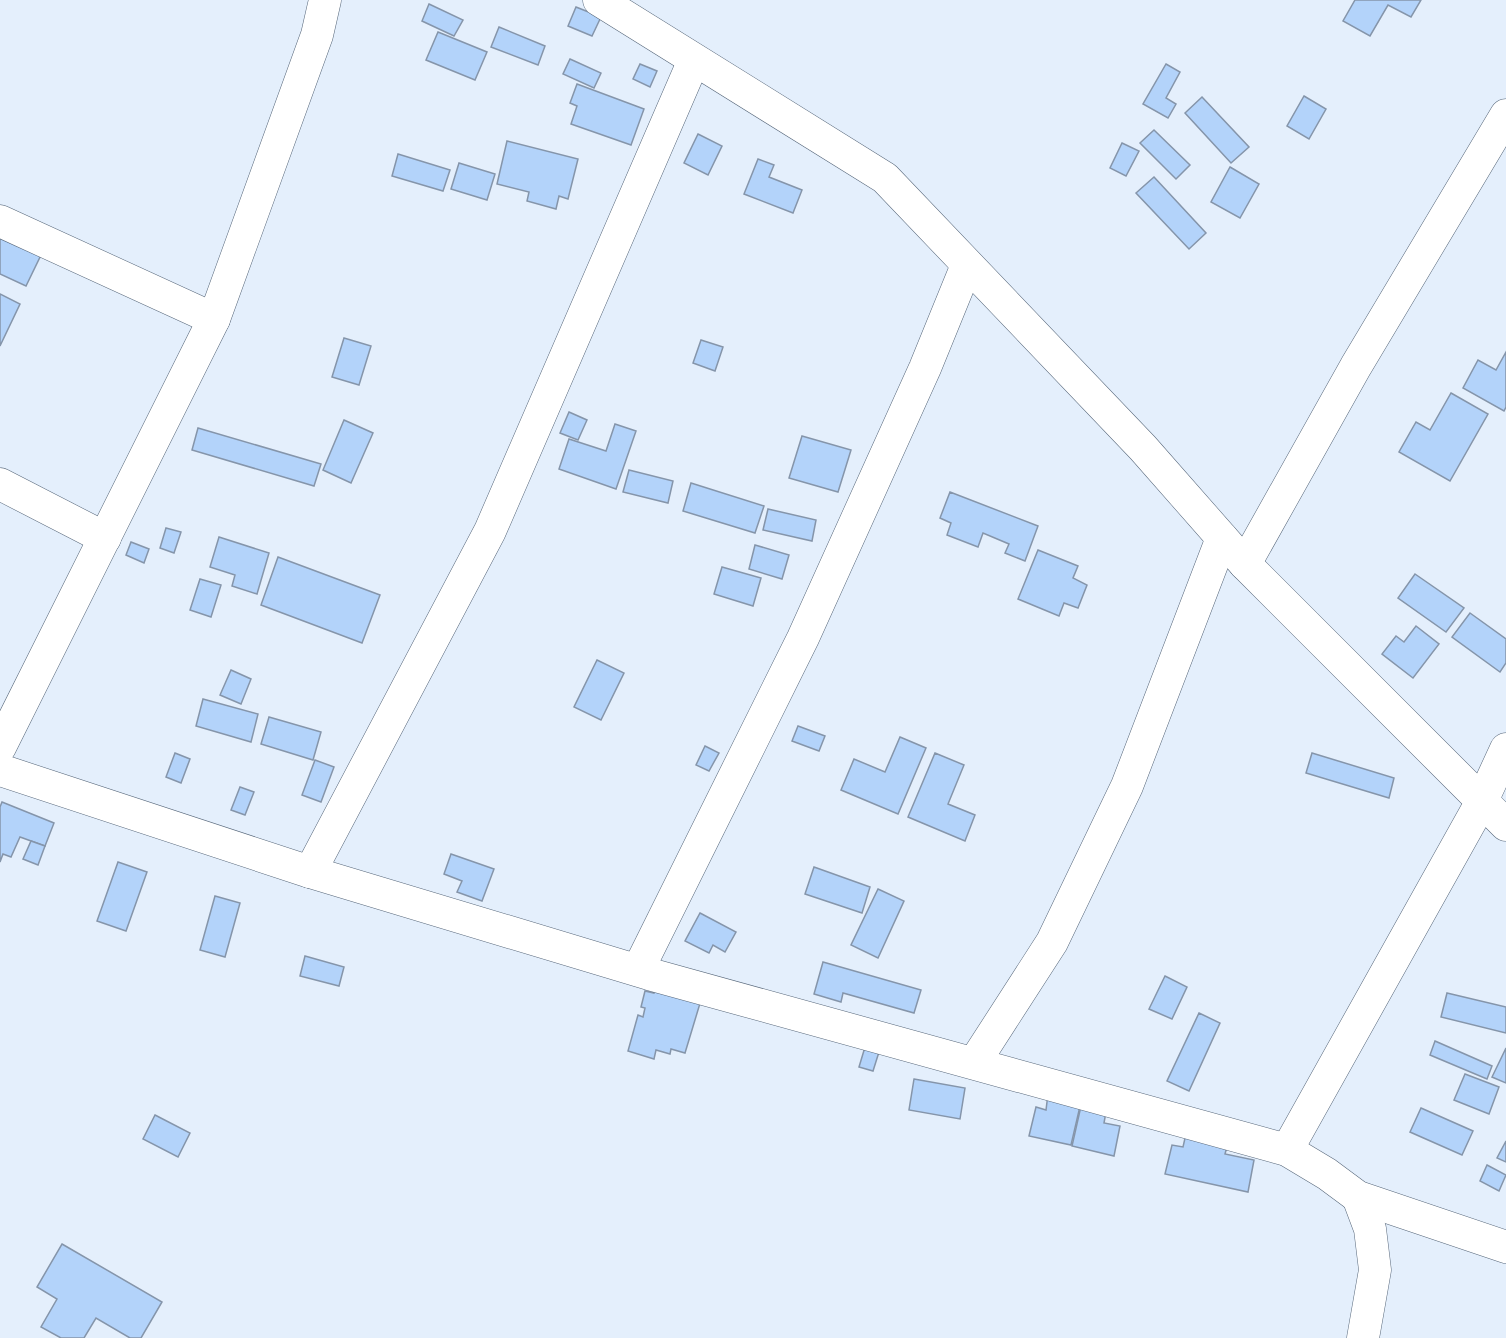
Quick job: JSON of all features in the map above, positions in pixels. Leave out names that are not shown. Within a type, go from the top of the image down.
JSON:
[{"type":"street","points":[[0,747],[214,319],[317,35],[325,0]]},
{"type":"street","points":[[599,0],[885,178],[1143,448],[1245,564],[1506,825]]},
{"type":"street","points":[[310,872],[490,531],[694,60]]},
{"type":"street","points":[[1245,564],[1356,366],[1506,115]]},
{"type":"street","points":[[0,221],[214,319]]},
{"type":"street","points":[[638,970],[803,638],[925,368],[967,265]]},
{"type":"street","points":[[0,484],[105,537]]},
{"type":"street","points":[[974,1064],[1052,942],[1126,786],[1222,538]]},
{"type":"street","points":[[1287,1150],[1482,801],[1506,749]]},
{"type":"street","points":[[0,771],[310,872],[638,970],[1287,1150],[1327,1174],[1358,1197],[1506,1247]]},
{"type":"street","points":[[1358,1197],[1370,1228],[1375,1270],[1363,1338]]},
{"type":"building","points":[[1355,0],[1421,0],[1411,17],[1388,5],[1370,36],[1343,21]]},
{"type":"building","points":[[429,4],[463,20],[454,36],[422,21]]},
{"type":"building","points":[[576,7],[601,17],[592,36],[568,26]]},
{"type":"building","points":[[499,27],[545,46],[538,65],[491,47]]},
{"type":"building","points":[[438,32],[487,52],[475,80],[426,60]]},
{"type":"building","points":[[570,59],[601,73],[594,88],[563,74]]},
{"type":"building","points":[[640,64],[657,71],[650,87],[633,79]]},
{"type":"building","points":[[1166,64],[1180,72],[1166,98],[1176,104],[1168,118],[1143,104]]},
{"type":"building","points":[[577,84],[644,109],[631,145],[571,124],[577,106],[570,103]]},
{"type":"building","points":[[1304,96],[1326,109],[1309,139],[1287,126]]},
{"type":"building","points":[[1202,97],[1249,147],[1231,163],[1185,113]]},
{"type":"building","points":[[1154,130],[1190,165],[1176,179],[1140,143]]},
{"type":"building","points":[[698,134],[722,146],[708,175],[684,163]]},
{"type":"building","points":[[507,141],[578,159],[568,199],[559,196],[556,209],[527,201],[529,192],[497,184]]},
{"type":"building","points":[[1122,143],[1139,151],[1126,176],[1110,168]]},
{"type":"building","points":[[398,154],[450,170],[443,191],[392,176]]},
{"type":"building","points":[[758,159],[774,165],[769,177],[802,190],[793,213],[744,194]]},
{"type":"building","points":[[459,163],[495,174],[487,200],[451,189]]},
{"type":"building","points":[[1230,167],[1259,184],[1240,218],[1211,202]]},
{"type":"building","points":[[1154,177],[1206,233],[1189,249],[1136,193]]},
{"type":"building","points":[[0,232],[42,253],[26,286],[0,274]]},
{"type":"building","points":[[0,294],[20,304],[0,346]]},
{"type":"building","points":[[344,338],[371,346],[359,385],[332,377]]},
{"type":"building","points":[[701,340],[723,347],[715,371],[693,363]]},
{"type":"building","points":[[1506,352],[1506,407],[1504,411],[1463,388],[1478,360],[1496,370]]},
{"type":"building","points":[[1451,393],[1488,414],[1450,481],[1399,452],[1416,422],[1430,430]]},
{"type":"building","points":[[569,412],[587,420],[578,440],[560,433]]},
{"type":"building","points":[[344,420],[373,433],[351,483],[323,470]]},
{"type":"building","points":[[615,424],[636,431],[616,489],[559,469],[569,439],[606,451]]},
{"type":"building","points":[[198,428],[321,464],[314,486],[192,450]]},
{"type":"building","points":[[802,436],[851,450],[838,492],[789,478]]},
{"type":"building","points":[[629,470],[673,481],[668,503],[623,492]]},
{"type":"building","points":[[691,483],[764,506],[755,533],[683,511]]},
{"type":"building","points":[[950,492],[1038,526],[1025,561],[1005,553],[1009,544],[983,533],[978,547],[947,535],[951,523],[940,518]]},
{"type":"building","points":[[768,509],[816,520],[812,541],[763,530]]},
{"type":"building","points":[[166,528],[181,532],[174,553],[160,548]]},
{"type":"building","points":[[219,537],[269,553],[257,594],[232,586],[235,575],[210,567]]},
{"type":"building","points":[[131,542],[149,549],[144,563],[126,555]]},
{"type":"building","points":[[755,545],[789,555],[782,579],[749,569]]},
{"type":"building","points":[[1038,550],[1078,566],[1073,578],[1087,585],[1078,608],[1064,603],[1059,616],[1018,599]]},
{"type":"building","points":[[278,557],[380,595],[362,643],[261,605]]},
{"type":"building","points":[[722,567],[761,578],[753,606],[714,594]]},
{"type":"building","points":[[1415,574],[1464,608],[1446,632],[1398,598]]},
{"type":"building","points":[[200,579],[221,585],[211,617],[190,610]]},
{"type":"building","points":[[1470,613],[1506,639],[1506,663],[1500,672],[1452,637]]},
{"type":"building","points":[[1416,626],[1439,644],[1413,678],[1382,654],[1396,636],[1404,642]]},
{"type":"building","points":[[597,660],[624,673],[601,720],[574,707]]},
{"type":"building","points":[[231,670],[251,679],[241,704],[220,695]]},
{"type":"building","points":[[203,699],[258,714],[251,742],[196,726]]},
{"type":"building","points":[[269,717],[321,732],[313,760],[261,744]]},
{"type":"building","points":[[798,726],[825,736],[819,751],[792,741]]},
{"type":"building","points":[[900,737],[926,748],[898,814],[841,790],[854,759],[885,772]]},
{"type":"building","points":[[705,746],[719,753],[709,771],[696,765]]},
{"type":"building","points":[[175,753],[190,759],[181,783],[166,777]]},
{"type":"building","points":[[935,753],[964,765],[948,804],[975,815],[965,841],[908,817]]},
{"type":"building","points":[[1312,753],[1394,778],[1389,798],[1306,773]]},
{"type":"building","points":[[315,760],[334,767],[321,802],[302,795]]},
{"type":"building","points":[[240,787],[254,792],[245,815],[231,810]]},
{"type":"building","points":[[2,802],[54,823],[45,846],[20,837],[11,857],[3,854],[0,862],[0,807]]},
{"type":"building","points":[[31,841],[45,846],[38,865],[23,859]]},
{"type":"building","points":[[451,854],[494,869],[482,901],[457,892],[462,881],[444,874]]},
{"type":"building","points":[[118,862],[147,872],[126,931],[97,921]]},
{"type":"building","points":[[814,867],[870,887],[862,913],[805,894]]},
{"type":"building","points":[[878,889],[904,901],[878,958],[851,945]]},
{"type":"building","points":[[215,896],[240,903],[225,957],[200,950]]},
{"type":"building","points":[[700,913],[736,932],[725,952],[713,945],[709,953],[685,941]]},
{"type":"building","points":[[305,956],[344,967],[339,986],[300,976]]},
{"type":"building","points":[[823,962],[921,990],[914,1013],[843,993],[841,1002],[814,994]]},
{"type":"building","points":[[1165,976],[1187,987],[1172,1019],[1149,1009]]},
{"type":"building","points":[[656,987],[701,1000],[685,1053],[671,1049],[670,1054],[656,1050],[654,1059],[628,1051],[638,1015],[643,1017],[645,1008],[641,1007],[645,991],[654,993]]},
{"type":"building","points":[[1447,993],[1506,1007],[1506,1033],[1441,1017]]},
{"type":"building","points":[[1199,1013],[1220,1023],[1189,1091],[1167,1081]]},
{"type":"building","points":[[1435,1041],[1492,1066],[1487,1079],[1430,1055]]},
{"type":"building","points":[[865,1047],[879,1052],[873,1071],[859,1067]]},
{"type":"building","points":[[1506,1048],[1506,1083],[1492,1077]]},
{"type":"building","points":[[1465,1074],[1499,1087],[1489,1114],[1454,1100]]},
{"type":"building","points":[[914,1079],[965,1088],[960,1119],[909,1110]]},
{"type":"building","points":[[1048,1094],[1081,1102],[1071,1145],[1029,1136],[1036,1107],[1046,1110]]},
{"type":"building","points":[[1081,1106],[1106,1112],[1104,1123],[1120,1126],[1114,1156],[1072,1146]]},
{"type":"building","points":[[1421,1108],[1473,1131],[1462,1155],[1410,1132]]},
{"type":"building","points":[[155,1115],[190,1133],[178,1157],[143,1139]]},
{"type":"building","points":[[1186,1134],[1228,1143],[1225,1154],[1254,1160],[1248,1192],[1165,1174],[1172,1145],[1183,1147]]},
{"type":"building","points":[[1506,1141],[1506,1162],[1497,1158]]},
{"type":"building","points":[[1487,1165],[1506,1175],[1499,1191],[1480,1181]]},
{"type":"building","points":[[62,1244],[162,1302],[141,1338],[130,1338],[96,1318],[84,1338],[61,1338],[41,1327],[57,1299],[37,1287]]}]
